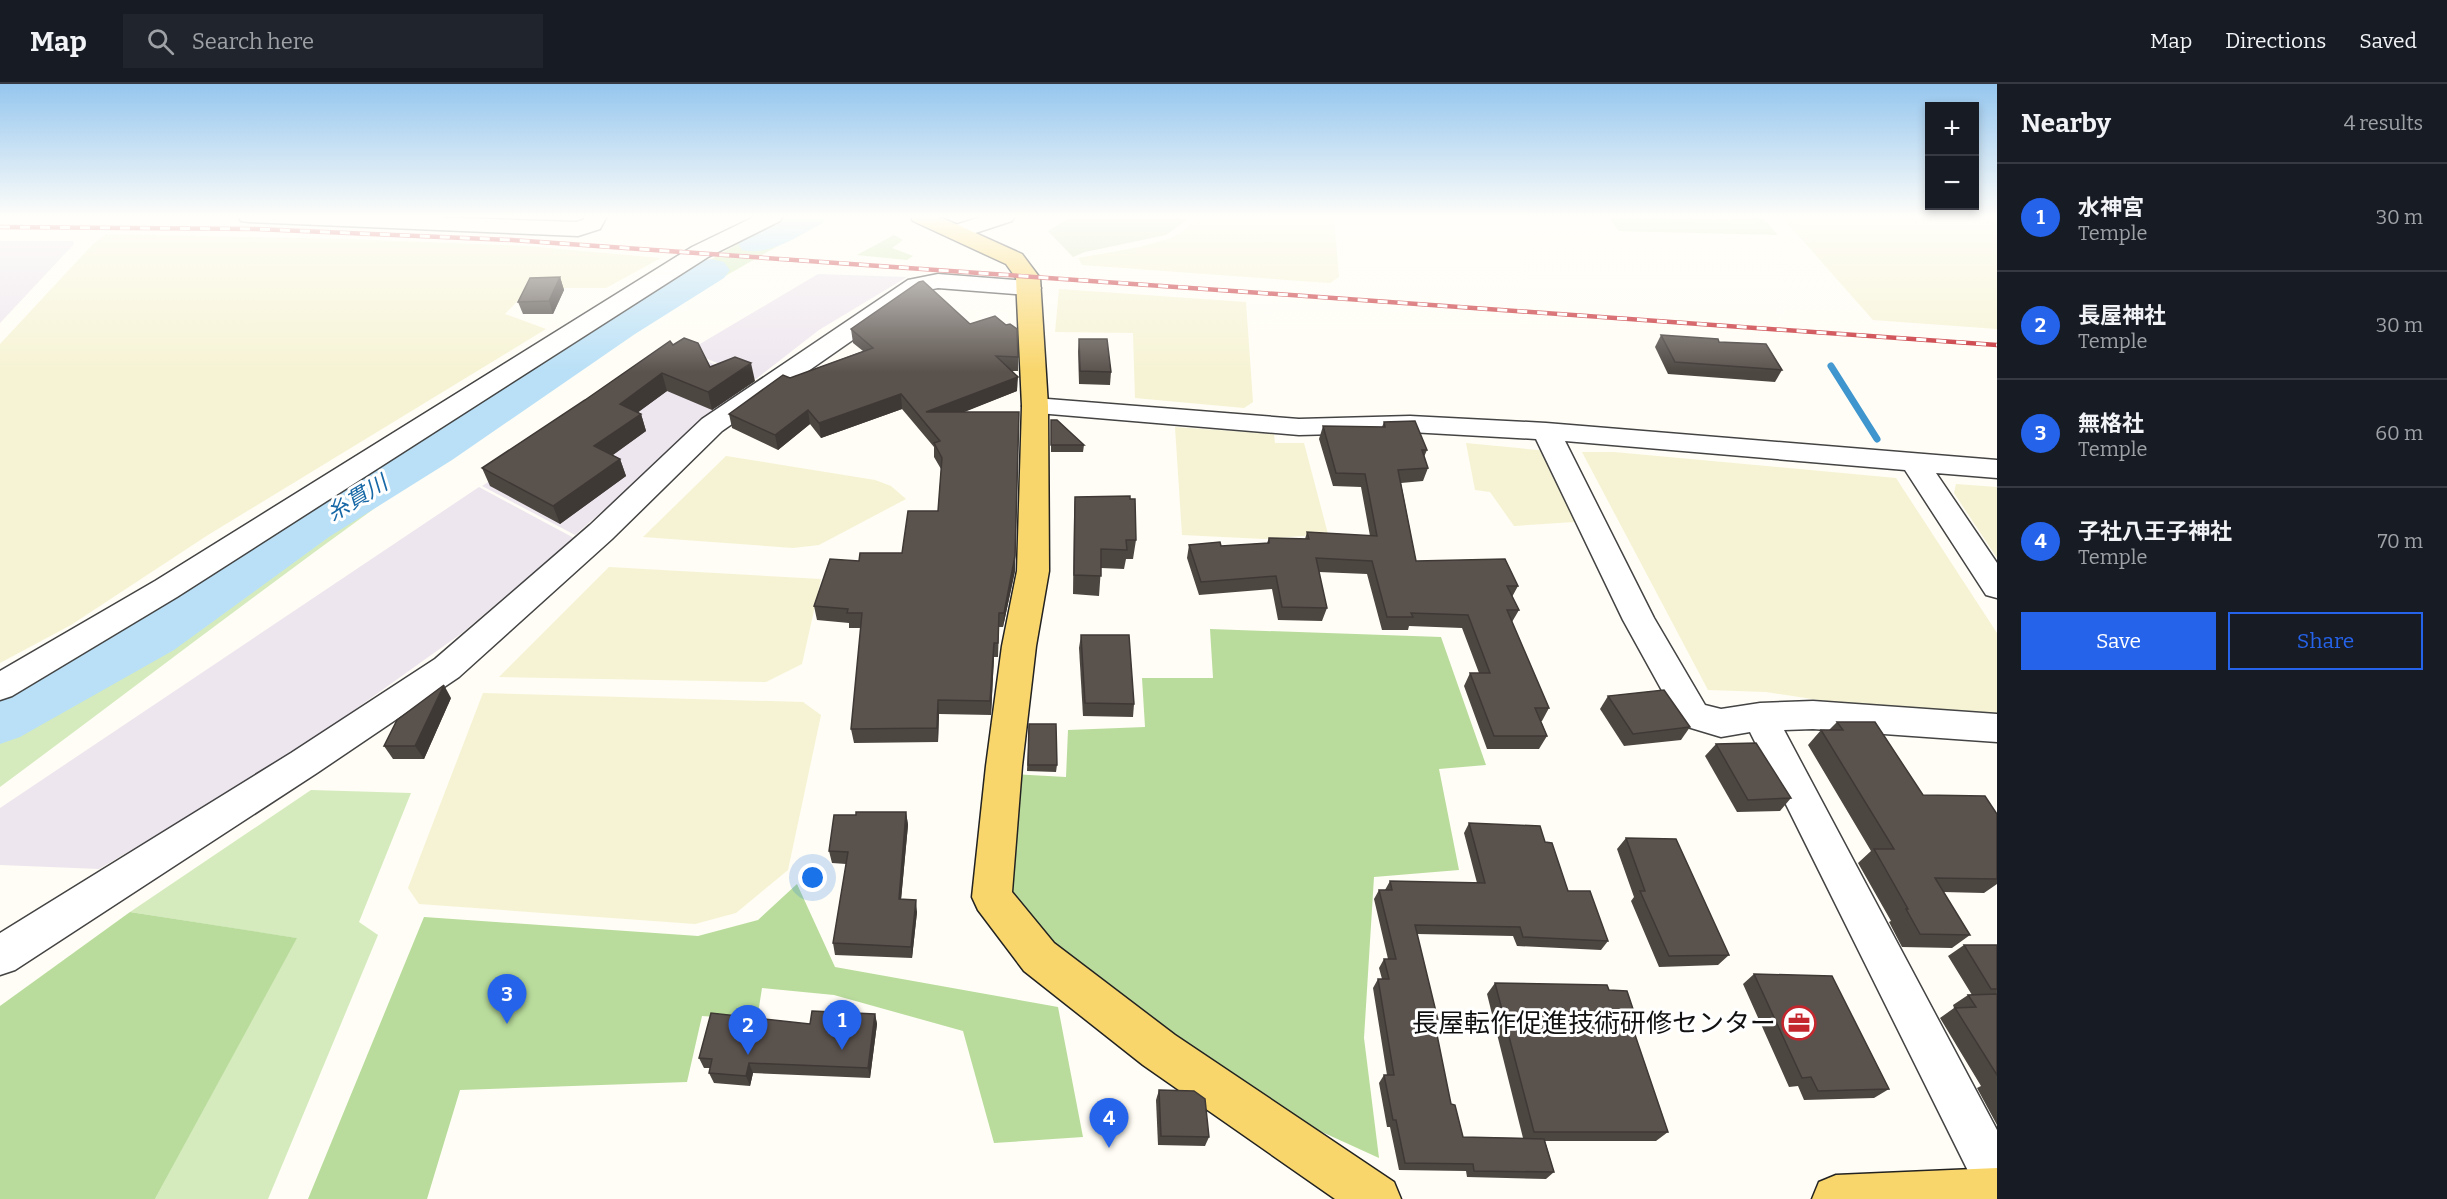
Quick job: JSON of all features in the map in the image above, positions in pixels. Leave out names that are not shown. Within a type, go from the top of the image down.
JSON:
[{"type":"main road","points":[[1021,268],[1028,278],[1035,406],[1033,571],[1019,646],[1005,755],[992,897],[1039,957],[1159,1050],[1377,1199]]},
{"type":"main road","points":[[1836,1199],[1997,1192]]},
{"type":"street","points":[[0,687],[165,590],[675,268]]},
{"type":"street","points":[[0,956],[304,763],[447,668],[601,532],[712,426],[916,285],[938,281],[1029,288]]},
{"type":"street","points":[[1035,406],[1299,427],[1410,424],[1546,431],[1997,470]]},
{"type":"street","points":[[1546,431],[1639,620],[1693,715],[1721,723],[1760,717],[1813,715],[1972,729],[1997,728]]},
{"type":"street","points":[[1914,462],[1997,587]]},
{"type":"street","points":[[1760,717],[1997,1178]]},
{"type":"shaded area","points":[[0,268],[51,268],[0,323]]},
{"type":"shaded area","points":[[71,268],[643,268],[606,288],[530,288],[505,314],[546,329],[208,535],[71,625],[0,663],[0,344]]},
{"type":"shaded area","points":[[1124,268],[1338,268],[1339,277],[1330,283]]},
{"type":"shaded area","points":[[1827,268],[1997,268],[1997,329],[1873,320]]},
{"type":"shaded area","points":[[818,274],[907,277],[819,330],[756,379],[688,351]]},
{"type":"shaded area","points":[[1059,289],[1246,302],[1253,402],[1244,408],[1135,398],[1133,333],[1055,332]]},
{"type":"shaded area","points":[[685,353],[754,379],[575,535],[482,486]]},
{"type":"shaded area","points":[[1175,427],[1274,434],[1275,443],[1304,443],[1328,534],[1264,539],[1182,535]]},
{"type":"shaded area","points":[[1466,443],[1548,451],[1580,515],[1574,522],[1514,526],[1490,492],[1475,490]]},
{"type":"shaded area","points":[[1582,452],[1614,452],[1896,478],[1997,633],[1997,718],[1942,719],[1766,692],[1708,690]]},
{"type":"shaded area","points":[[726,456],[875,480],[891,486],[906,499],[819,545],[793,548],[643,537]]},
{"type":"shaded area","points":[[1956,484],[1997,487],[1997,558],[1954,493]]},
{"type":"shaded area","points":[[479,487],[574,538],[462,633],[287,758],[99,869],[0,865],[0,808]]},
{"type":"shaded area","points":[[609,567],[821,579],[802,664],[766,682],[499,677]]},
{"type":"shaded area","points":[[483,693],[803,702],[821,715],[788,870],[736,913],[695,924],[419,904],[408,888]]},
{"type":"green space","points":[[697,268],[741,268],[615,344],[510,413],[304,560],[0,787],[0,701],[102,648],[563,349]]},
{"type":"green space","points":[[1210,629],[1441,637],[1486,765],[1439,769],[1459,870],[1374,877],[1364,1038],[1379,1158],[1276,1111],[1112,999],[1022,915],[1009,891],[1009,774],[1066,777],[1068,730],[1145,727],[1142,678],[1213,678]]},
{"type":"green space","points":[[311,790],[411,793],[359,922],[378,935],[268,1199],[155,1199],[296,938],[130,912]]},
{"type":"green space","points":[[797,884],[835,967],[1058,1007],[1083,1137],[994,1143],[963,1031],[834,995],[762,988],[757,1020],[702,1016],[687,1082],[460,1090],[427,1199],[308,1199],[424,917],[698,936],[758,920]]},
{"type":"green space","points":[[130,912],[297,938],[155,1199],[0,1199],[0,1006]]},
{"type":"building","points":[[560,277],[549,301],[518,302],[530,278]]},
{"type":"building","points":[[923,281],[970,324],[995,316],[1006,325],[1010,324],[1017,329],[1018,357],[996,356],[1018,377],[926,412],[1019,412],[1015,556],[1004,613],[999,613],[998,643],[994,643],[990,701],[938,700],[937,728],[851,729],[862,613],[847,613],[848,609],[814,606],[830,559],[859,561],[860,553],[902,553],[908,511],[938,511],[942,458],[934,443],[940,441],[901,394],[819,423],[808,410],[775,435],[729,414],[783,375],[790,378],[873,348],[851,329]]},
{"type":"building","points":[[1661,335],[1718,339],[1719,342],[1766,344],[1782,370],[1675,362]]},
{"type":"building","points":[[684,338],[698,343],[710,367],[735,357],[751,363],[708,392],[662,373],[620,404],[641,414],[594,446],[620,459],[553,506],[482,468],[670,341],[673,345]]},
{"type":"building","points":[[1079,339],[1107,339],[1111,372],[1080,371]]},
{"type":"building","points":[[1051,420],[1057,420],[1084,445],[1051,445]]},
{"type":"building","points":[[1415,421],[1427,450],[1422,450],[1428,468],[1398,470],[1416,561],[1505,559],[1518,586],[1507,586],[1519,610],[1507,610],[1549,708],[1535,708],[1547,736],[1494,736],[1470,673],[1490,673],[1468,615],[1411,613],[1413,617],[1387,617],[1372,561],[1316,558],[1327,608],[1282,607],[1276,576],[1201,582],[1189,545],[1220,542],[1221,546],[1269,543],[1269,538],[1309,539],[1307,532],[1377,536],[1365,474],[1336,473],[1323,426],[1385,427],[1384,422]]},
{"type":"building","points":[[1130,496],[1130,499],[1135,499],[1136,540],[1126,540],[1127,550],[1101,549],[1101,576],[1074,575],[1075,497]]},
{"type":"building","points":[[1081,635],[1129,635],[1134,704],[1085,703]]},
{"type":"building","points":[[444,685],[415,746],[384,746],[397,720]]},
{"type":"building","points":[[1664,690],[1690,727],[1633,734],[1608,696]]},
{"type":"building","points":[[1837,722],[1875,722],[1923,795],[1985,796],[1997,814],[1997,879],[1935,878],[1970,935],[1920,934],[1874,849],[1894,849],[1821,730],[1843,730]]},
{"type":"building","points":[[1029,724],[1056,724],[1057,765],[1028,765]]},
{"type":"building","points":[[1756,743],[1791,798],[1748,800],[1716,744]]},
{"type":"building","points":[[856,812],[906,812],[899,899],[916,900],[911,947],[833,943],[848,852],[829,851],[834,815],[856,815]]},
{"type":"building","points":[[1469,823],[1540,826],[1545,842],[1552,843],[1568,891],[1590,891],[1608,941],[1523,937],[1520,927],[1415,925],[1438,1020],[1434,1020],[1451,1104],[1455,1105],[1463,1137],[1544,1139],[1554,1172],[1474,1171],[1473,1164],[1405,1163],[1396,1120],[1393,1120],[1384,1075],[1394,1075],[1378,979],[1389,979],[1384,959],[1396,959],[1379,890],[1392,890],[1390,881],[1485,883]]},
{"type":"building","points":[[1626,838],[1676,839],[1729,955],[1669,956],[1640,891],[1645,891]]},
{"type":"building","points":[[1964,945],[1997,945],[1997,989],[1991,989]]},
{"type":"building","points":[[1754,974],[1832,976],[1889,1089],[1818,1091],[1811,1077],[1802,1078]]},
{"type":"building","points":[[1495,983],[1607,985],[1609,990],[1627,991],[1639,1027],[1632,1026],[1668,1132],[1534,1132]]},
{"type":"building","points":[[1997,994],[1997,1075],[1955,1008],[1976,1007],[1968,995]]},
{"type":"building","points":[[812,1011],[875,1014],[868,1068],[749,1063],[746,1076],[709,1073],[712,1059],[699,1058],[711,1013],[810,1024]]},
{"type":"building","points":[[1159,1090],[1194,1091],[1205,1099],[1209,1137],[1161,1136]]},
{"type":"waterway","name":"糸貫川","points":[[0,721],[155,636],[312,525],[436,450],[621,326],[711,270]]},
{"type":"waterway","points":[[1831,366],[1877,439]]},
{"type":"railway","points":[[908,268],[1997,345]]},
{"type":"place","name":"長屋転作促進技術研修センター","points":[[1799,1023]]},
{"type":"place","name":"無格社","points":[[507,1024]]},
{"type":"place","name":"水神宮","points":[[842,1050]]},
{"type":"place","name":"長屋神社","points":[[748,1055]]},
{"type":"place","name":"子社八王子神社","points":[[1109,1148]]}]
